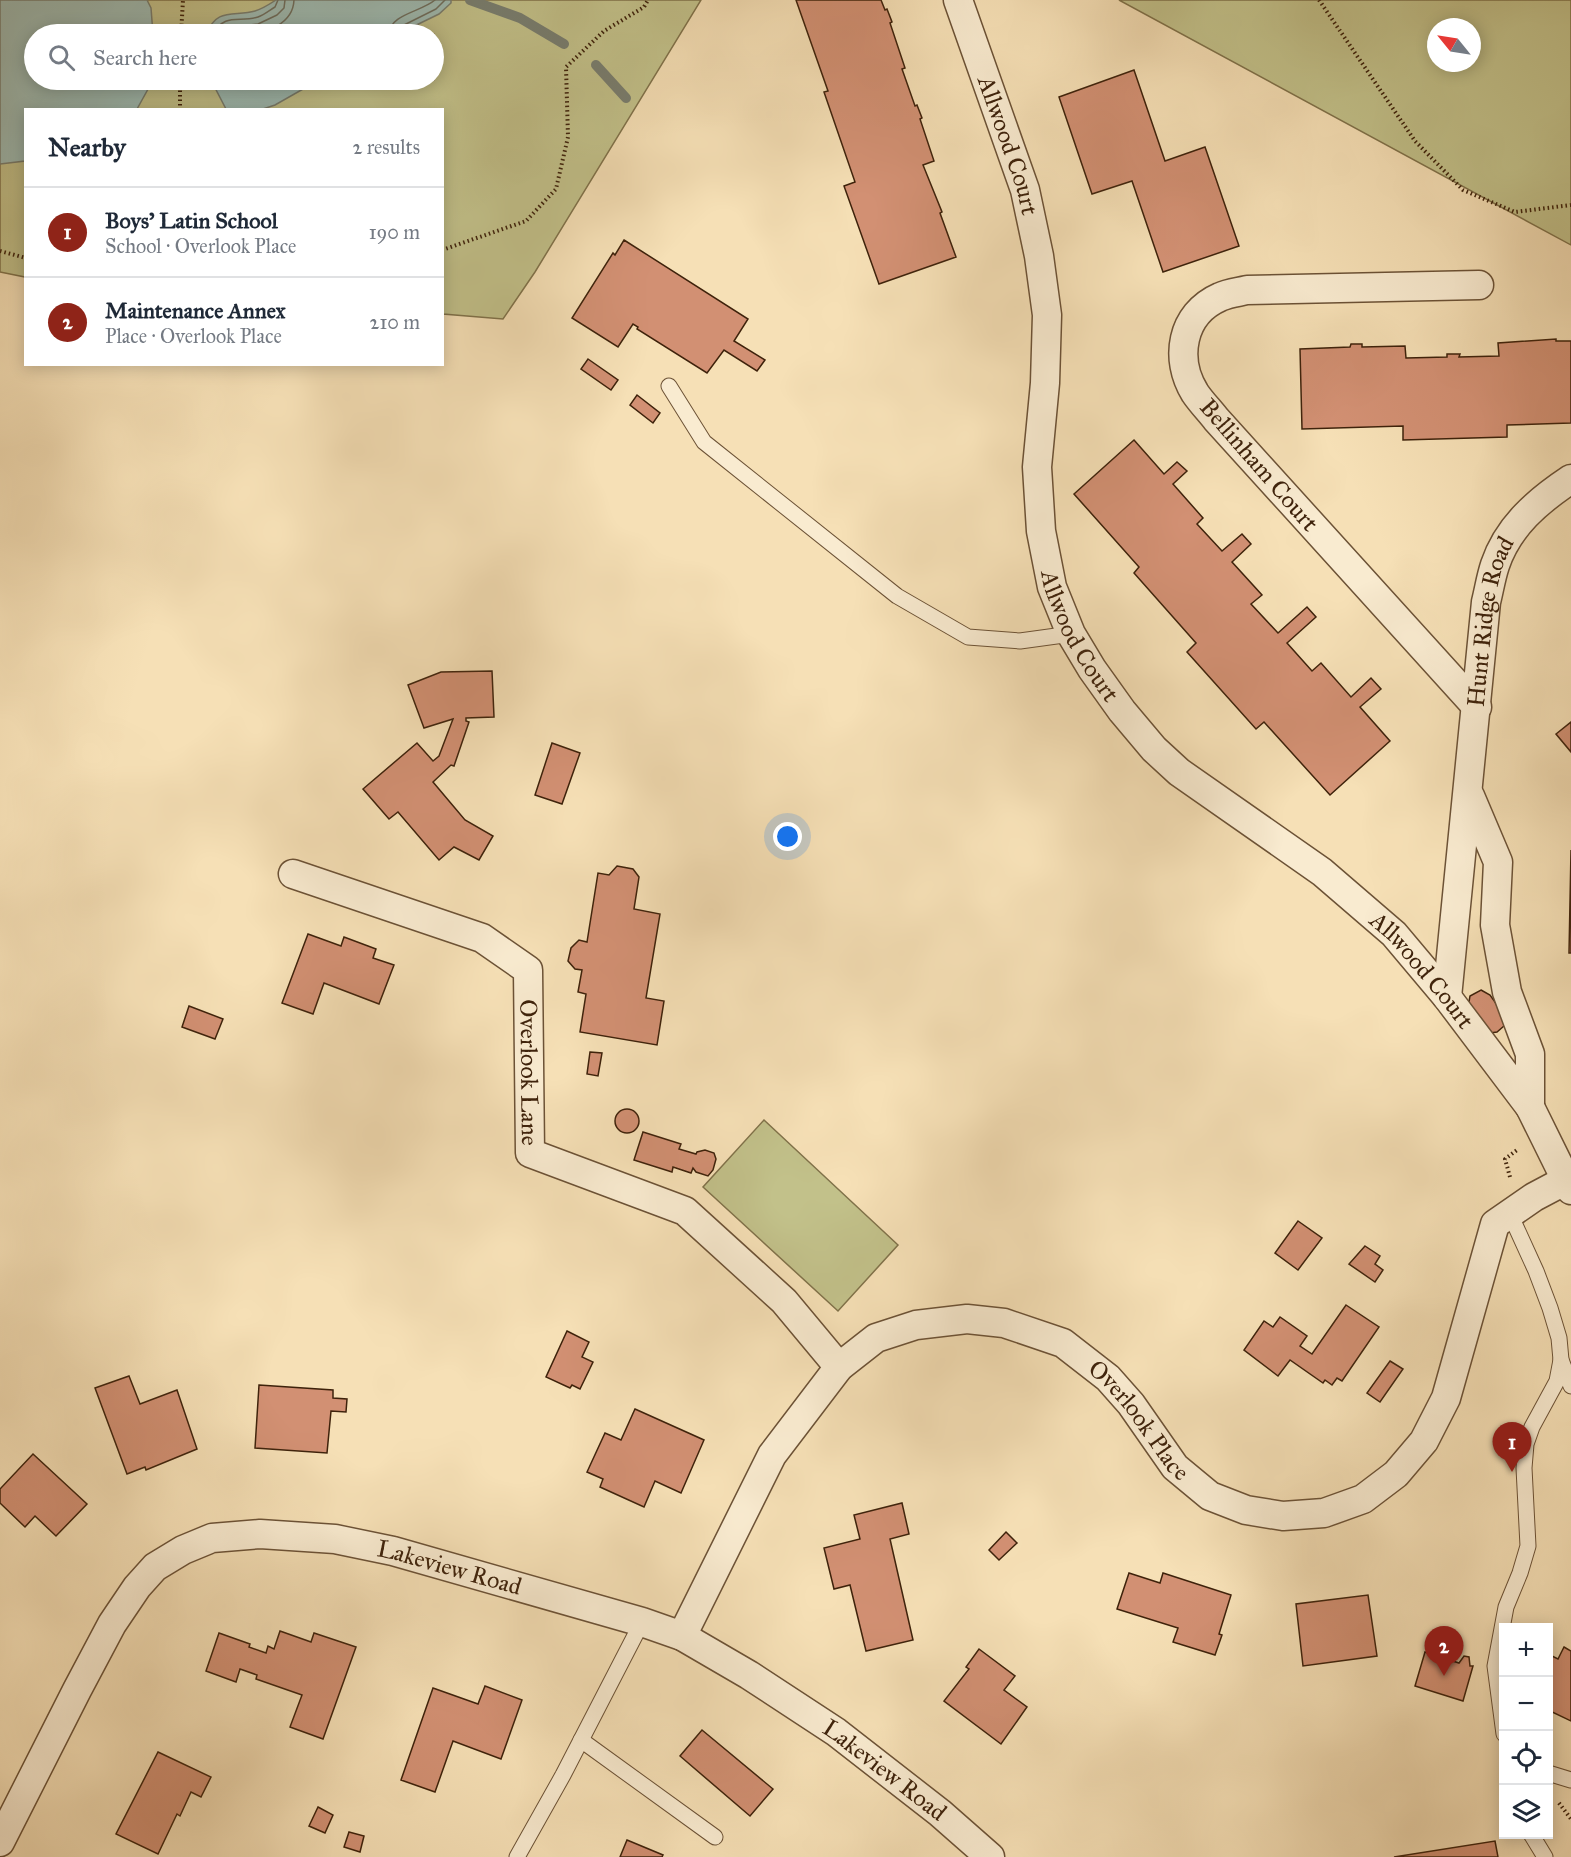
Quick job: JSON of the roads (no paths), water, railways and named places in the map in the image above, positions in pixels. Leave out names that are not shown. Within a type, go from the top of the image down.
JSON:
[{"type":"street","name":"Allwood Court","points":[[958,0],[1025,190],[1039,256],[1047,315],[1045,383],[1037,467],[1041,531],[1052,587],[1071,634],[1098,678],[1154,749],[1179,772],[1323,872],[1394,934],[1447,997],[1530,1107],[1568,1185]]},
{"type":"street","name":"Bellinham Court","points":[[1477,707],[1216,419],[1195,392],[1186,373],[1182,350],[1184,336],[1190,323],[1202,309],[1220,297],[1248,290],[1479,285]]},
{"type":"street","name":"Hunt Ridge Road","points":[[1447,997],[1469,793],[1486,602],[1495,564],[1512,531],[1541,499],[1571,479]]},
{"type":"street","name":"Hunt Ridge Road","points":[[1469,793],[1498,862],[1495,925],[1507,992],[1530,1054],[1530,1107]]},
{"type":"street","name":"Overlook Lane","points":[[293,874],[482,938],[528,970],[530,1153],[685,1211],[783,1301],[839,1367]]},
{"type":"street","name":"Overlook Place","points":[[682,1636],[772,1455],[839,1367],[876,1338],[916,1325],[967,1319],[1004,1323],[1063,1343],[1108,1378],[1131,1404],[1175,1467],[1210,1496],[1246,1510],[1283,1516],[1324,1513],[1363,1499],[1396,1474],[1424,1441],[1446,1398],[1495,1224],[1516,1210],[1568,1185]]},
{"type":"street","name":"Lakeview Road","points":[[0,1842],[76,1690],[112,1624],[137,1587],[155,1567],[183,1550],[212,1538],[260,1534],[334,1539],[393,1551],[642,1622],[682,1636],[749,1675],[836,1732],[940,1813],[990,1857]]},
{"type":"lane","points":[[669,386],[704,441],[897,596],[968,637],[1020,641],[1071,634]]},
{"type":"lane","points":[[1516,1210],[1550,1308],[1559,1338],[1561,1360],[1571,1386]]},
{"type":"lane","points":[[1503,1731],[1495,1666],[1506,1607],[1528,1546],[1524,1468],[1526,1444],[1532,1427],[1557,1381],[1561,1360]]},
{"type":"lane","points":[[517,1857],[642,1622]]},
{"type":"lane","points":[[581,1740],[715,1838]]},
{"type":"lane","points":[[1553,1775],[1571,1780]]},
{"type":"lane","points":[[1534,1839],[1545,1857]]},
{"type":"water","points":[[0,0],[147,0],[151,8],[152,24],[24,24],[24,90],[147,90],[138,108],[24,108],[24,161],[0,164]]},
{"type":"water","points":[[276,0],[451,0],[451,3],[439,14],[418,24],[212,24],[221,16],[248,13]]},
{"type":"water","points":[[216,90],[301,90],[266,108],[225,108]]},
{"type":"waterway","points":[[470,0],[520,18],[564,44]]},
{"type":"waterway","points":[[596,65],[626,98]]},
{"type":"place","name":"Boys’ Latin School","points":[[1512,1472]]},
{"type":"place","name":"Maintenance Annex","points":[[1444,1676]]}]
